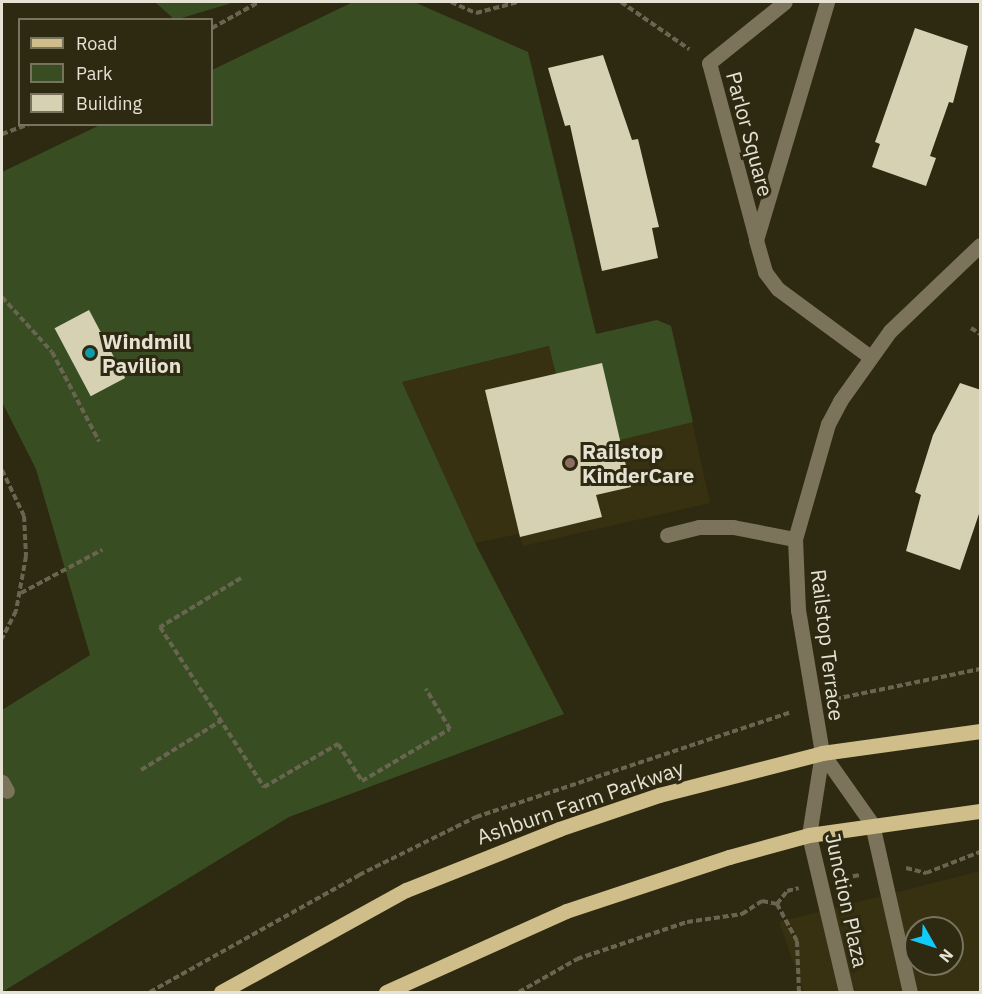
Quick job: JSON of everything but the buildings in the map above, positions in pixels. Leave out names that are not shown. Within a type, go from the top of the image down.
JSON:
[{"type":"main road","name":"Ashburn Farm Parkway","points":[[220,993],[340,923],[474,860],[659,795],[822,753],[981,730]]},
{"type":"main road","points":[[386,993],[566,911],[809,835],[872,824],[981,811]]},
{"type":"street","name":"Parlor Square","points":[[785,2],[709,63],[765,272],[778,289],[869,356]]},
{"type":"street","name":"Parlor Square","points":[[756,240],[827,2]]},
{"type":"street","name":"Railstop Terrace","points":[[822,753],[798,610],[795,539],[828,424],[869,356],[981,245]]},
{"type":"street","points":[[667,535],[699,527],[733,527],[795,539]]},
{"type":"street","name":"Junction Plaza","points":[[822,753],[872,824],[910,993]]},
{"type":"street","name":"Junction Plaza","points":[[822,753],[809,835],[818,884],[846,993]]},
{"type":"path","points":[[213,27],[259,2]]},
{"type":"path","points":[[451,2],[476,13],[518,2]]},
{"type":"path","points":[[621,2],[709,63]]},
{"type":"path","points":[[2,134],[24,126]]},
{"type":"path","points":[[2,297],[52,352],[99,441]]},
{"type":"path","points":[[971,328],[981,333]]},
{"type":"path","points":[[2,470],[24,516],[26,556],[20,593],[2,639]]},
{"type":"path","points":[[20,593],[102,550]]},
{"type":"path","points":[[241,578],[160,627],[219,722],[264,788],[338,744],[362,781],[450,729],[426,689]]},
{"type":"path","points":[[852,693],[898,689],[981,669]]},
{"type":"path","points":[[141,770],[219,722]]},
{"type":"path","points":[[777,904],[786,891],[901,867],[926,873],[981,852]]},
{"type":"path","points":[[519,993],[606,949],[687,922],[742,914],[762,901],[777,904]]},
{"type":"path","points":[[777,904],[797,941],[799,993]]},
{"type":"shaded area","name":"Railstop KinderCare","points":[[657,320],[671,326],[710,503],[523,546],[519,534],[475,543],[402,382]]},
{"type":"shaded area","points":[[980,871],[980,992],[804,992],[779,922]]},
{"type":"green space","points":[[155,2],[235,2],[182,18],[173,18]]},
{"type":"green space","points":[[353,2],[414,2],[528,52],[596,334],[657,320],[671,326],[693,422],[620,440],[556,374],[549,346],[402,382],[475,543],[564,714],[289,817],[2,992],[2,710],[90,655],[36,469],[2,402],[2,172],[98,126],[213,126],[213,70]]},
{"type":"place","name":"Windmill Pavilion","points":[[90,353]]},
{"type":"place","name":"Railstop KinderCare","points":[[570,463]]}]
